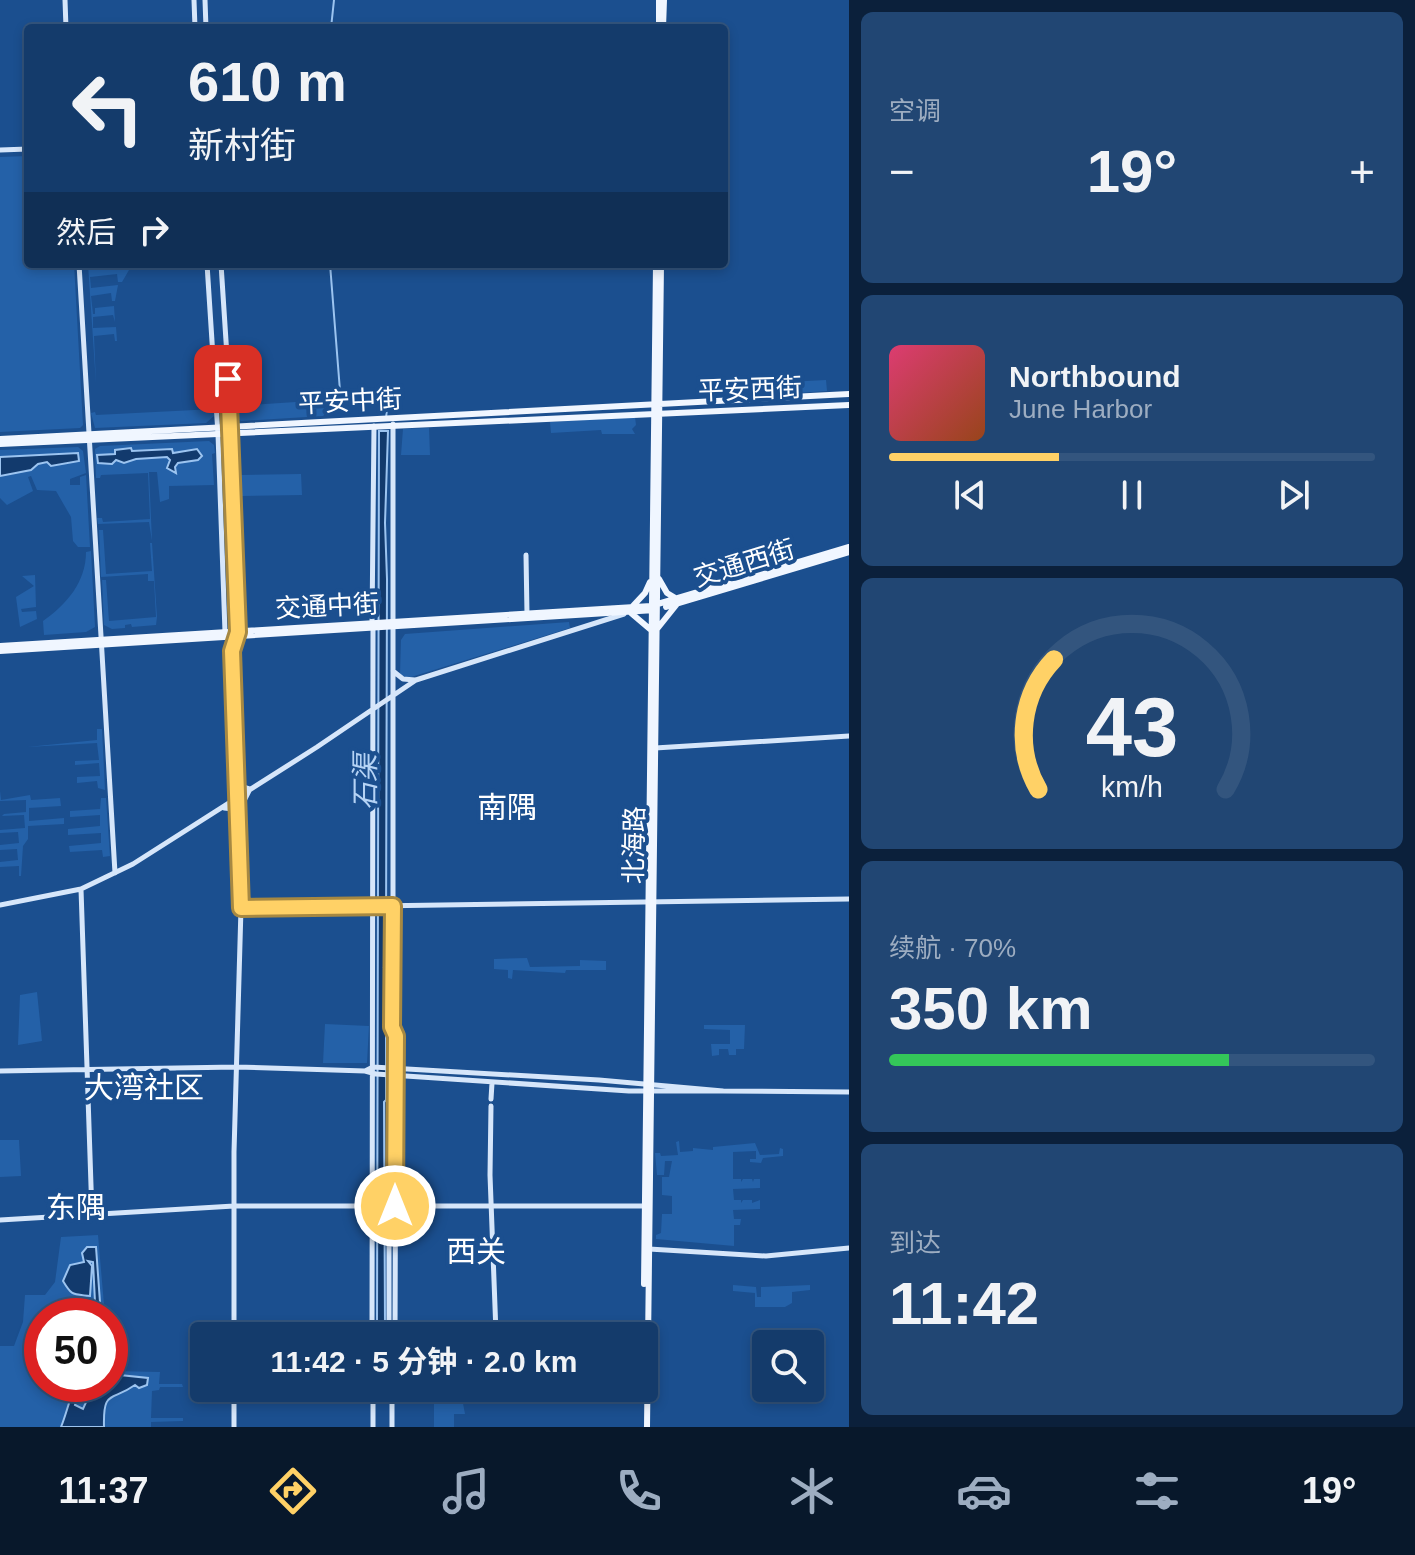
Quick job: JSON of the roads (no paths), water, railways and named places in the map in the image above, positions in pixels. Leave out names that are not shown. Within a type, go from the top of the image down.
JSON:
[{"type":"main road","points":[[661,24],[662,0]]},
{"type":"main road","name":"北海路","points":[[645,1322],[658,268]]},
{"type":"main road","name":"平安西街","points":[[656,409],[849,394]]},
{"type":"main road","name":"平安西街","points":[[656,409],[849,405]]},
{"type":"main road","name":"平安中街","points":[[0,442],[656,409]]},
{"type":"main road","name":"交通西街","points":[[654,608],[849,550]]},
{"type":"main road","points":[[654,576],[677,601],[654,630],[629,611],[645,593],[654,576]]},
{"type":"main road","name":"交通中街","points":[[0,649],[654,608]]},
{"type":"main road","name":"交通中街","points":[[391,625],[527,614],[629,611]]},
{"type":"main road","name":"北海路","points":[[646,1322],[649,1249],[648,1088]]},
{"type":"main road","name":"北海路","points":[[644,1402],[645,1427]]},
{"type":"main road","name":"北海路","points":[[645,1402],[645,1427]]},
{"type":"street","points":[[65,0],[66,24]]},
{"type":"street","points":[[194,0],[195,24]]},
{"type":"street","points":[[205,0],[206,24]]},
{"type":"street","points":[[0,150],[24,149]]},
{"type":"street","points":[[79,268],[115,873]]},
{"type":"street","points":[[207,268],[225,635],[232,651]]},
{"type":"street","points":[[221,268],[232,430],[238,634],[232,651],[241,908],[234,1322]]},
{"type":"street","points":[[391,422],[391,1322]]},
{"type":"street","points":[[374,1322],[376,424]]},
{"type":"street","points":[[526,555],[527,614]]},
{"type":"street","points":[[0,905],[81,889],[115,873],[237,798],[416,680],[629,611]]},
{"type":"street","points":[[393,671],[403,679],[416,680]]},
{"type":"street","points":[[363,716],[374,721]]},
{"type":"street","points":[[652,748],[849,736]]},
{"type":"street","points":[[236,782],[250,789]]},
{"type":"street","points":[[222,807],[236,782]]},
{"type":"street","points":[[237,815],[250,789]]},
{"type":"street","points":[[222,807],[233,809],[237,815]]},
{"type":"street","points":[[81,889],[92,1215]]},
{"type":"street","points":[[241,908],[849,899]]},
{"type":"street","points":[[0,1071],[236,1067],[375,1070],[599,1080],[648,1088]]},
{"type":"street","points":[[390,1071],[492,1083],[849,1092]]},
{"type":"street","points":[[492,1083],[491,1205],[496,1322]]},
{"type":"street","points":[[0,1220],[234,1206],[645,1206]]},
{"type":"street","points":[[649,1249],[766,1256],[849,1248]]},
{"type":"street","points":[[234,1402],[234,1427]]},
{"type":"street","points":[[373,1402],[373,1427]]},
{"type":"street","points":[[392,1402],[392,1427]]},
{"type":"waterway","name":"石渠","points":[[331,24],[334,0]]},
{"type":"waterway","name":"石渠","points":[[330,268],[340,391],[354,402],[384,403],[386,418]]},
{"type":"district","name":"南隅","points":[[507,807]]},
{"type":"district","name":"大湾社区","points":[[144,1087]]},
{"type":"district","name":"东隅","points":[[76,1207]]},
{"type":"district","name":"西关","points":[[476,1251]]}]
